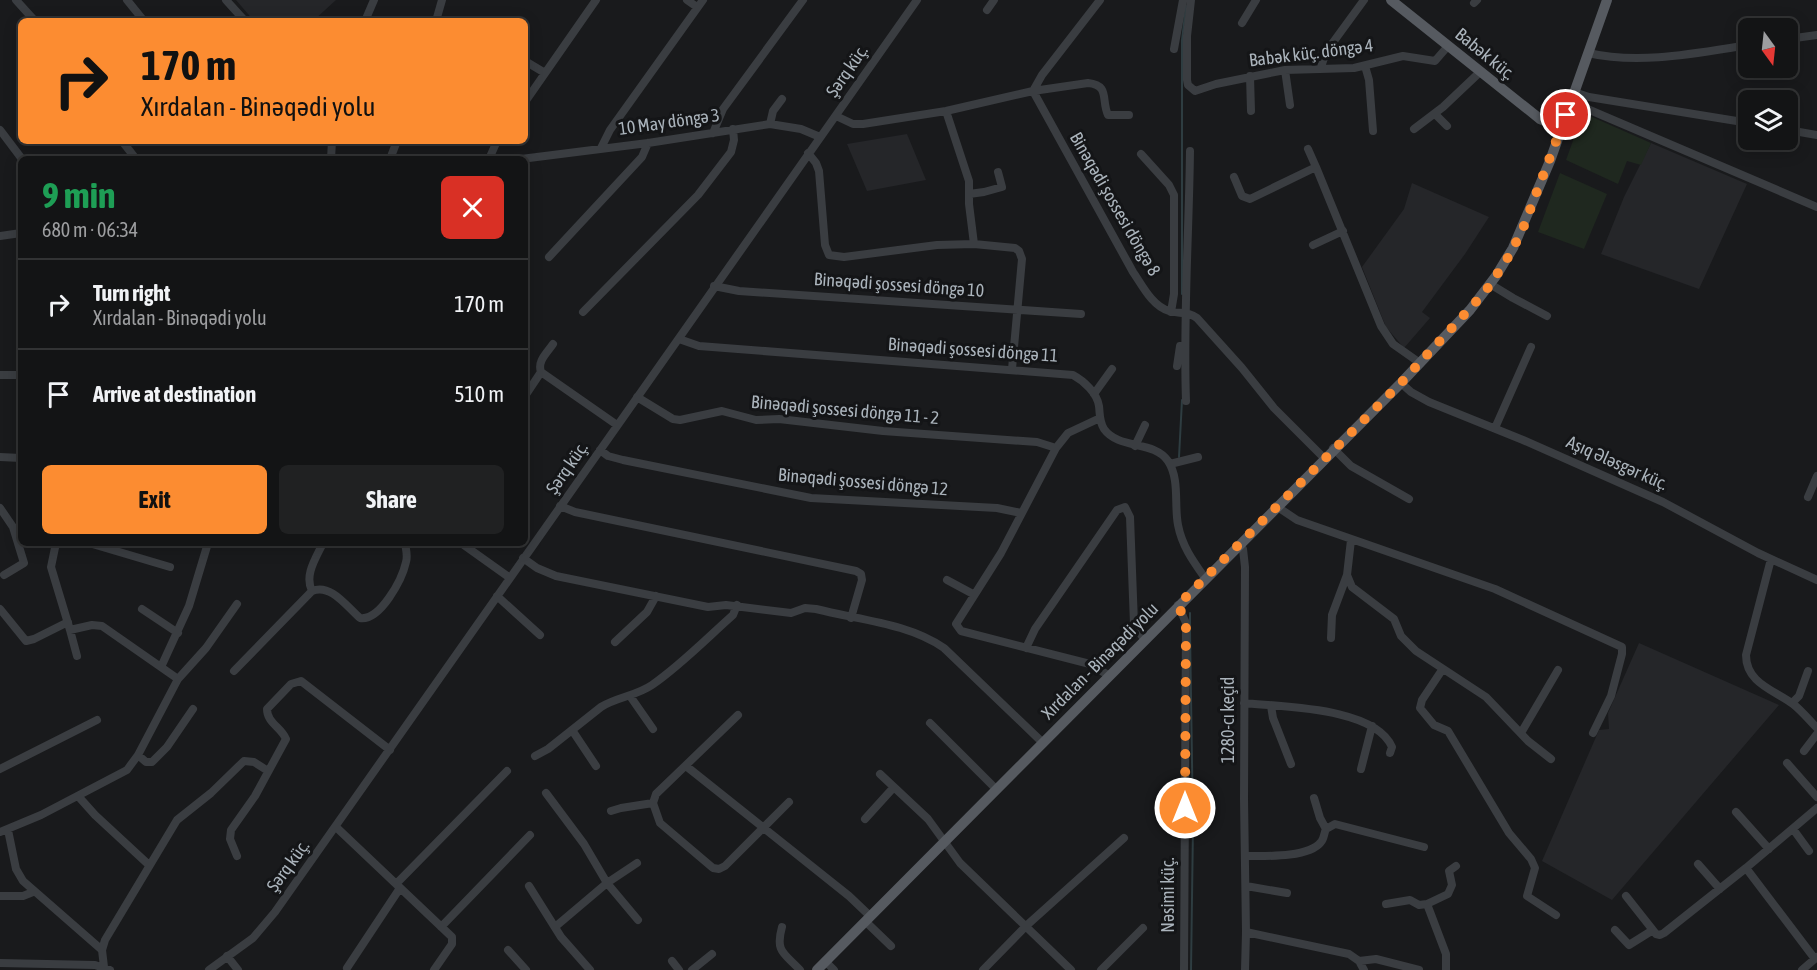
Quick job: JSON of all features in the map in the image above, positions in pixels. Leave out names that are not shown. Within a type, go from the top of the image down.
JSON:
[{"type":"main road","name":"Babək küç.","points":[[1392,0],[1540,119],[1562,128]]},
{"type":"main road","name":"Xırdalan - Binəqədi yolu","points":[[817,970],[1276,506],[1401,383],[1470,309],[1506,261],[1522,231],[1562,128],[1607,0]]},
{"type":"street","points":[[127,0],[142,18]]},
{"type":"street","points":[[226,0],[242,18]]},
{"type":"street","points":[[366,18],[374,0]]},
{"type":"street","points":[[437,18],[442,0]]},
{"type":"street","points":[[528,98],[596,0]]},
{"type":"street","points":[[602,148],[610,130],[700,4],[687,0]]},
{"type":"street","points":[[713,134],[723,109],[803,0]]},
{"type":"street","name":"Şərq küç.","points":[[209,970],[253,938],[268,921],[917,0]]},
{"type":"street","points":[[987,10],[994,0]]},
{"type":"street","points":[[1033,91],[1042,75],[1100,0]]},
{"type":"street","points":[[1174,49],[1183,0]]},
{"type":"street","name":"Babək küç. döngə 4","points":[[1191,0],[1187,36],[1188,85],[1195,91],[1250,76],[1285,70],[1365,66],[1402,56],[1435,61],[1448,46]]},
{"type":"street","points":[[1242,23],[1256,0]]},
{"type":"street","points":[[1321,67],[1326,52],[1364,0]]},
{"type":"street","points":[[19,1],[33,18]]},
{"type":"street","points":[[1798,38],[1817,35]]},
{"type":"street","points":[[1588,53],[1611,57],[1666,56],[1738,46]]},
{"type":"street","points":[[528,63],[545,73]]},
{"type":"street","points":[[1365,66],[1369,80],[1373,132]]},
{"type":"street","points":[[1285,70],[1290,105]]},
{"type":"street","points":[[1413,129],[1435,114],[1480,72]]},
{"type":"street","points":[[1250,76],[1251,111]]},
{"type":"street","points":[[836,116],[854,124],[863,124],[946,111],[1033,91],[1088,83],[1096,84],[1103,90],[1108,115],[1129,115]]},
{"type":"street","name":"Binəqədi şossesi döngə 8","points":[[1033,91],[1133,272],[1156,304],[1197,318],[1274,408],[1324,458]]},
{"type":"street","points":[[1572,97],[1589,97],[1738,121]]},
{"type":"street","points":[[1572,97],[1817,207]]},
{"type":"street","points":[[770,124],[773,111],[782,99]]},
{"type":"street","points":[[946,111],[969,181],[974,244]]},
{"type":"street","points":[[1435,114],[1447,126]]},
{"type":"street","name":"10 May döngə 3","points":[[528,158],[713,134],[770,124],[801,129],[820,137]]},
{"type":"street","points":[[583,312],[698,195],[731,152],[734,140],[733,129]]},
{"type":"street","points":[[0,130],[20,156]]},
{"type":"street","points":[[1798,132],[1817,135]]},
{"type":"street","points":[[549,257],[642,157],[648,143]]},
{"type":"street","points":[[124,144],[134,156]]},
{"type":"street","points":[[1308,149],[1386,335],[1393,344],[1420,363]]},
{"type":"street","points":[[1177,366],[1180,351],[1178,312],[1189,242],[1190,151]]},
{"type":"street","points":[[808,153],[819,171],[825,245],[829,255],[844,257],[937,245],[974,244],[1015,248],[1019,251],[1022,259],[1012,369]]},
{"type":"street","points":[[1141,154],[1169,185],[1174,195],[1174,294],[1178,312],[1186,401]]},
{"type":"street","points":[[1234,177],[1242,196],[1250,198],[1316,166]]},
{"type":"street","points":[[969,194],[1002,187],[998,172]]},
{"type":"street","points":[[1313,245],[1343,231]]},
{"type":"street","points":[[0,236],[18,233]]},
{"type":"street","points":[[1490,284],[1547,316]]},
{"type":"street","name":"Binəqədi şossesi döngə 10","points":[[714,286],[739,291],[1081,314]]},
{"type":"street","name":"Binəqədi şossesi döngə 11","points":[[679,339],[699,346],[1073,375],[1094,394]]},
{"type":"street","points":[[553,344],[540,362],[541,372],[617,425]]},
{"type":"street","points":[[1495,428],[1530,347]]},
{"type":"street","points":[[1112,369],[1094,394],[1103,428],[1108,434],[1135,446],[1160,452],[1170,464],[1174,477],[1181,535],[1188,554],[1205,578]]},
{"type":"street","points":[[528,392],[541,372]]},
{"type":"street","points":[[0,375],[18,375]]},
{"type":"street","name":"Aşıq Ələsgər küç.","points":[[1401,383],[1411,392],[1429,402],[1663,501],[1771,560],[1817,580]]},
{"type":"street","name":"Binəqədi şossesi döngə 11 - 2","points":[[638,397],[673,419],[680,420],[722,411],[749,420],[779,419],[883,431],[1037,442],[1056,448]]},
{"type":"street","points":[[1100,418],[1068,432],[1056,448],[1001,552],[956,624],[961,631],[1090,664],[1108,675]]},
{"type":"street","points":[[1135,446],[1145,425]]},
{"type":"street","points":[[1334,448],[1351,466],[1409,499]]},
{"type":"street","name":"Binəqədi şossesi döngə 12","points":[[600,450],[608,456],[623,460],[811,498],[997,508],[1021,513]]},
{"type":"street","points":[[0,457],[18,458]]},
{"type":"street","points":[[1170,464],[1198,457]]},
{"type":"street","points":[[1808,497],[1817,476]]},
{"type":"street","points":[[560,506],[575,512],[856,571],[861,574],[862,580],[850,618]]},
{"type":"street","points":[[1276,506],[1287,516],[1297,520],[1495,589],[1622,647],[1611,696],[1593,733]]},
{"type":"street","points":[[1026,648],[1035,629],[1121,507],[1128,510],[1130,517],[1134,624],[1144,639]]},
{"type":"street","points":[[0,508],[17,529],[17,546],[24,563],[4,575]]},
{"type":"street","points":[[1331,638],[1332,615],[1347,576],[1351,540]]},
{"type":"street","name":"1280-cı keçid","points":[[1240,544],[1243,549],[1245,567],[1245,970]]},
{"type":"street","points":[[55,546],[51,567],[77,657]]},
{"type":"street","points":[[99,546],[170,567]]},
{"type":"street","points":[[161,667],[178,633],[197,582],[207,546]]},
{"type":"street","points":[[312,591],[309,580],[310,572],[322,546]]},
{"type":"street","points":[[234,671],[312,591],[324,589],[331,592],[360,618],[366,619],[373,616],[400,580],[407,555],[406,546]]},
{"type":"street","points":[[465,546],[510,578]]},
{"type":"street","points":[[523,558],[537,568],[556,576],[708,607],[726,604],[790,613],[805,608],[816,609],[907,630],[932,640],[944,648],[1042,742]]},
{"type":"street","points":[[1771,560],[1746,654],[1746,662],[1762,686],[1792,703],[1817,728]]},
{"type":"street","points":[[1347,576],[1352,587],[1394,619],[1401,636],[1416,651],[1486,697],[1521,733],[1551,759]]},
{"type":"street","points":[[947,580],[973,594]]},
{"type":"street","points":[[497,596],[540,635]]},
{"type":"street","points":[[615,642],[647,612],[656,596]]},
{"type":"street","points":[[0,963],[74,964],[107,969],[102,950],[33,892],[19,875],[4,831],[127,770],[138,755],[178,679],[206,648],[237,604]]},
{"type":"street","points":[[535,756],[548,749],[601,706],[652,685],[733,615],[737,605]]},
{"type":"street","name":"Nəsimi küç.","points":[[1178,605],[1186,623],[1184,970]]},
{"type":"street","points":[[0,609],[26,641],[69,626],[98,624],[178,679]]},
{"type":"street","points":[[142,609],[178,633]]},
{"type":"street","points":[[1442,670],[1422,700],[1420,708],[1434,725],[1448,731],[1509,833],[1531,858],[1535,868],[1527,897],[1556,915]]},
{"type":"street","points":[[1521,733],[1558,670]]},
{"type":"street","points":[[1792,703],[1799,696],[1808,671]]},
{"type":"street","points":[[237,856],[230,839],[231,830],[255,796],[286,739],[285,735],[269,719],[267,709],[291,684],[301,681],[390,750]]},
{"type":"street","points":[[630,696],[653,729]]},
{"type":"street","points":[[1244,703],[1332,712],[1353,718],[1372,726],[1390,742],[1392,747],[1390,753]]},
{"type":"street","points":[[1271,706],[1273,718],[1291,764]]},
{"type":"street","points":[[138,755],[146,762],[152,762],[167,747],[194,709]]},
{"type":"street","points":[[738,715],[656,794],[653,803],[660,823],[713,868],[719,869],[725,866],[789,802]]},
{"type":"street","points":[[0,769],[97,720]]},
{"type":"street","points":[[930,723],[996,789]]},
{"type":"street","points":[[1361,769],[1372,726]]},
{"type":"street","points":[[572,730],[596,766]]},
{"type":"street","points":[[1804,751],[1817,734]]},
{"type":"street","points":[[102,950],[110,929],[177,820],[211,793],[244,761],[254,762],[268,771]]},
{"type":"street","points":[[1787,763],[1817,797]]},
{"type":"street","points":[[686,766],[849,896],[891,946]]},
{"type":"street","points":[[347,968],[398,886],[507,771]]},
{"type":"street","points":[[880,774],[928,819],[960,863],[1071,970]]},
{"type":"street","points":[[865,819],[894,787]]},
{"type":"street","points":[[546,793],[584,844],[607,883],[638,920]]},
{"type":"street","points":[[78,796],[149,865]]},
{"type":"street","points":[[1314,798],[1326,829]]},
{"type":"street","points":[[611,811],[653,803]]},
{"type":"street","points":[[1626,896],[1653,930],[1660,935],[1746,868],[1817,808]]},
{"type":"street","points":[[1736,812],[1769,849]]},
{"type":"street","points":[[1246,856],[1284,856],[1314,847],[1322,841],[1326,829],[1335,824],[1424,847]]},
{"type":"street","points":[[336,827],[453,941],[434,970]]},
{"type":"street","points":[[1792,829],[1809,851]]},
{"type":"street","points":[[441,927],[530,835]]},
{"type":"street","points":[[982,970],[1026,926],[1124,838]]},
{"type":"street","points":[[555,927],[607,883],[637,863]]},
{"type":"street","points":[[1698,864],[1720,889]]},
{"type":"street","points":[[1386,904],[1410,900],[1419,905],[1427,904],[1448,894],[1452,885],[1449,871],[1456,866]]},
{"type":"street","points":[[1746,868],[1811,964]]},
{"type":"street","points":[[529,886],[570,948],[590,970]]},
{"type":"street","points":[[1246,886],[1287,893]]},
{"type":"street","points":[[0,896],[22,896],[33,892]]},
{"type":"street","points":[[1427,904],[1446,954],[1446,970]]},
{"type":"street","points":[[782,927],[778,939],[779,947],[800,970]]},
{"type":"street","points":[[1101,970],[1143,928]]},
{"type":"street","points":[[1615,930],[1629,945],[1653,930]]},
{"type":"street","points":[[1246,932],[1349,954],[1359,961],[1364,970]]},
{"type":"street","points":[[508,950],[526,970]]},
{"type":"street","points":[[692,970],[712,954]]},
{"type":"street","points":[[227,956],[238,970]]},
{"type":"street","points":[[1359,961],[1376,959],[1419,970]]},
{"type":"street","points":[[672,961],[679,970]]},
{"type":"street","points":[[825,961],[834,970]]},
{"type":"shaded area","points":[[236,0],[336,0],[316,18],[251,18]]},
{"type":"shaded area","points":[[1583,113],[1651,143],[1641,165],[1627,161],[1618,184],[1566,160]]},
{"type":"shaded area","points":[[907,134],[926,180],[867,191],[847,144]]},
{"type":"shaded area","points":[[1651,143],[1747,184],[1699,289],[1601,254],[1624,197]]},
{"type":"shaded area","points":[[1560,173],[1607,194],[1584,249],[1538,232]]},
{"type":"shaded area","points":[[1412,183],[1489,217],[1422,312],[1430,318],[1404,348],[1386,327],[1362,267],[1404,209]]},
{"type":"shaded area","points":[[1639,643],[1779,705],[1612,900],[1542,861],[1599,730],[1609,729],[1608,713]]},
{"type":"waterway","points":[[1182,294],[1182,40],[1186,6]]},
{"type":"waterway","points":[[1179,457],[1182,400]]},
{"type":"waterway","points":[[1190,613],[1190,625]]},
{"type":"waterway","points":[[1190,631],[1193,826],[1191,970]]},
{"type":"route","points":[[1185,808],[1186,623],[1178,605],[1401,383],[1485,292],[1506,261],[1522,231],[1566,115]]}]
